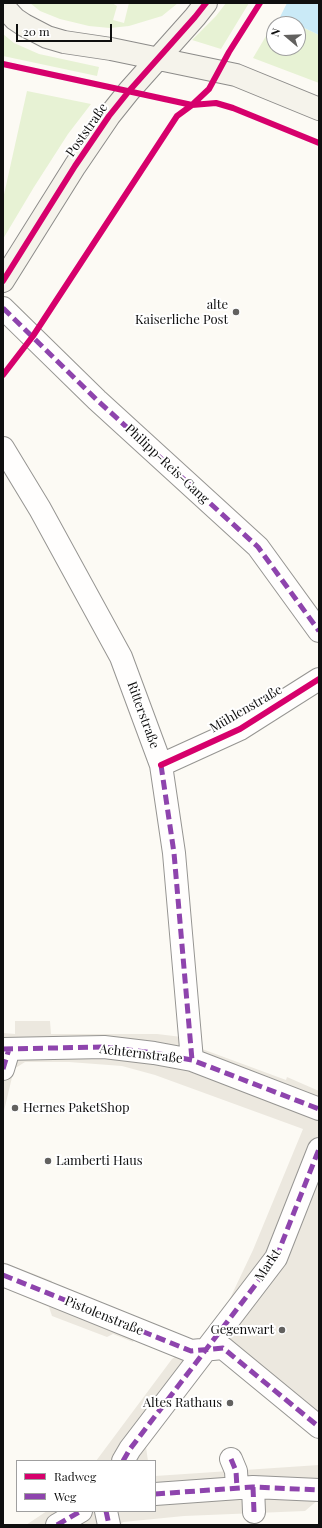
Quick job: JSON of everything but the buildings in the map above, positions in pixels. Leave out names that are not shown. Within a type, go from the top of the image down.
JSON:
[{"type":"street","name":"Poststraße","points":[[3,281],[75,166],[109,116],[206,3]]},
{"type":"street","points":[[3,6],[15,19],[47,37],[64,42],[111,49],[236,75],[319,109]]},
{"type":"street","name":"Philipp-Reis-Gang","points":[[3,308],[98,400],[258,547],[319,631]]},
{"type":"street","name":"Ritterstraße","points":[[3,448],[40,509],[121,657],[161,765],[174,853],[192,1060]]},
{"type":"street","name":"Mühlenstraße","points":[[161,765],[240,729],[319,679]]},
{"type":"street","name":"Achternstraße","points":[[5,1056],[104,1047],[154,1053],[192,1060],[319,1109]]},
{"type":"street","name":"Markt","points":[[124,1460],[130,1449],[276,1258],[319,1149]]},
{"type":"street","name":"Pistolenstraße","points":[[3,1275],[191,1351],[206,1349]]},
{"type":"street","points":[[206,1349],[223,1348],[319,1427]]},
{"type":"street","points":[[231,1459],[245,1488],[254,1512]]},
{"type":"street","points":[[156,1494],[245,1488],[319,1490]]},
{"type":"street","points":[[57,1525],[79,1512]]},
{"type":"street","points":[[106,1512],[109,1525]]},
{"type":"green space","points":[[30,3],[112,3],[117,6],[113,20],[124,23],[129,3],[178,3],[162,16],[129,26],[110,28],[89,26],[60,19],[40,11]]},
{"type":"green space","points":[[226,3],[249,3],[221,49],[192,40],[216,16]]},
{"type":"green space","points":[[306,29],[319,35],[319,83],[253,58],[266,36],[266,56],[306,56]]},
{"type":"green space","points":[[3,34],[14,43],[39,54],[99,67],[97,76],[3,56]]},
{"type":"green space","points":[[27,91],[91,104],[68,134],[3,239],[3,199]]},
{"type":"shaded area","points":[[15,1021],[50,1021],[51,1034],[157,1034],[190,1038],[194,1046],[286,1080],[287,1077],[319,1091],[319,1427],[223,1348],[145,1440],[148,1460],[97,1460],[175,1357],[170,1347],[137,1334],[133,1342],[113,1334],[107,1337],[52,1316],[49,1307],[3,1288],[3,1262],[52,1281],[50,1287],[206,1349],[253,1250],[303,1129],[155,1075],[122,1066],[69,1062],[25,1062],[14,1069],[3,1115],[3,1033],[15,1034]]},
{"type":"shaded area","points":[[319,1465],[319,1499],[305,1511],[184,1516],[123,1522],[120,1525],[26,1525],[46,1512],[156,1512],[156,1476]]},
{"type":"water","points":[[287,3],[319,3],[319,35],[306,29],[306,16],[280,16]]},
{"type":"marked path","points":[[3,308],[97,400],[258,547],[319,631]]},
{"type":"marked path","points":[[161,765],[174,853],[192,1060]]},
{"type":"marked path","points":[[3,1049],[104,1047],[154,1053],[192,1060],[319,1109]]},
{"type":"marked path","points":[[3,1069],[9,1049]]},
{"type":"marked path","points":[[124,1460],[130,1449],[276,1258],[319,1149]]},
{"type":"marked path","points":[[3,1275],[191,1351],[223,1348],[319,1427]]},
{"type":"marked path","points":[[231,1459],[236,1471],[237,1488]]},
{"type":"marked path","points":[[253,1487],[254,1512]]},
{"type":"marked path","points":[[156,1494],[253,1487],[319,1490]]},
{"type":"marked path","points":[[57,1525],[79,1512]]},
{"type":"marked path","points":[[106,1512],[109,1525]]},
{"type":"cycle path","points":[[3,281],[75,166],[109,116],[206,3]]},
{"type":"cycle path","points":[[3,375],[33,336],[177,116],[192,105],[209,89],[229,52],[260,3]]},
{"type":"cycle path","points":[[3,64],[192,105],[216,103],[233,108],[319,143]]},
{"type":"cycle path","points":[[161,765],[240,729],[319,679]]},
{"type":"place","name":"alte Kaiserliche Post","points":[[236,312]]},
{"type":"place","name":"Hernes PaketShop","points":[[15,1108]]},
{"type":"place","name":"Lamberti Haus","points":[[48,1161]]},
{"type":"place","name":"Gegenwart","points":[[282,1330]]},
{"type":"place","name":"Altes Rathaus","points":[[230,1403]]}]
